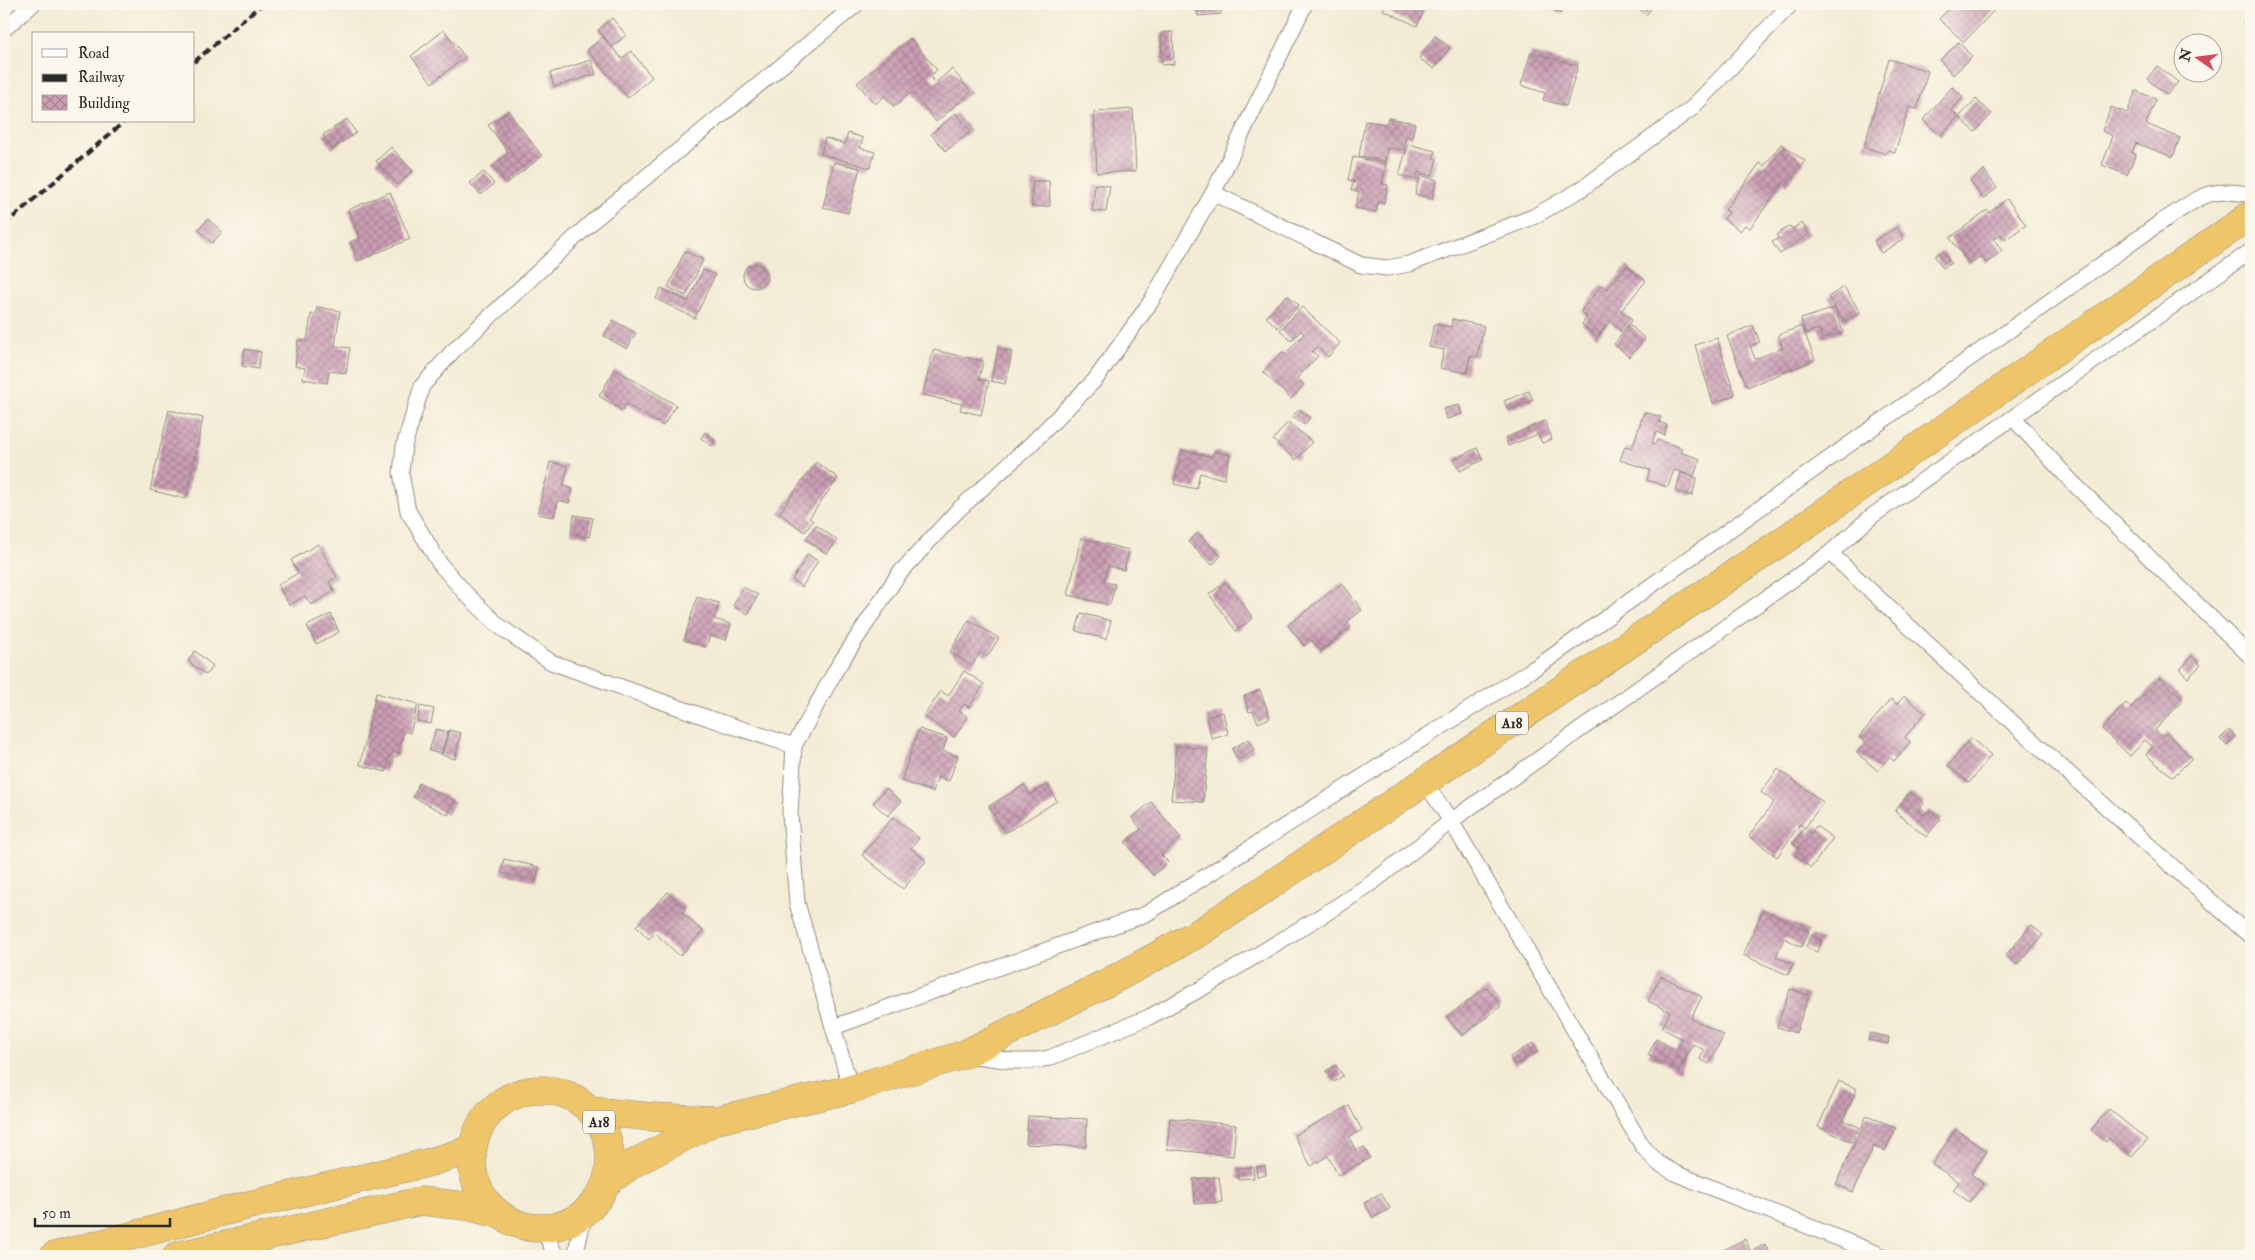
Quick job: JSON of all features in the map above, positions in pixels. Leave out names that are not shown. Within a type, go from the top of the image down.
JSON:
[{"type":"highway","name":"A18","points":[[591,1111],[653,1118],[716,1120],[851,1089],[965,1054],[1122,975],[1202,931],[1787,538],[2251,215]]},
{"type":"highway","name":"A18","points":[[177,1256],[421,1201],[466,1206],[498,1214],[519,1226],[543,1229],[565,1224],[585,1213],[598,1199],[606,1183],[610,1164],[609,1145],[602,1126],[591,1111],[570,1096],[546,1089],[520,1092],[497,1105],[480,1124],[472,1149],[472,1174],[482,1196],[498,1214]]},
{"type":"highway","name":"A18","points":[[606,1183],[634,1164],[716,1120]]},
{"type":"highway","points":[[54,1256],[245,1206],[431,1162],[472,1149]]},
{"type":"street","points":[[4,29],[32,4]]},
{"type":"street","points":[[794,746],[708,718],[551,662],[506,631],[467,595],[440,564],[408,511],[401,473],[404,446],[422,386],[453,351],[595,219],[857,4]]},
{"type":"street","points":[[851,1089],[797,903],[790,814],[794,746],[838,668],[898,575],[958,511],[1030,445],[1095,380],[1150,303],[1213,193],[1305,4]]},
{"type":"street","points":[[1213,193],[1361,265],[1387,268],[1409,264],[1533,217],[1580,190],[1691,110],[1791,4]]},
{"type":"street","points":[[834,1027],[1146,914],[1547,660],[2161,222],[2210,192],[2233,191],[2251,195]]},
{"type":"street","points":[[965,1054],[1030,1061],[1049,1058],[1149,1017],[1336,908],[1373,882],[1451,821],[1830,553],[1872,516],[2014,419],[2251,251]]},
{"type":"street","points":[[2014,419],[2070,480],[2251,657]]},
{"type":"street","points":[[1830,553],[2026,735],[2251,937]]},
{"type":"street","points":[[1424,781],[1451,821],[1642,1146],[1658,1163],[1686,1177],[1883,1256]]},
{"type":"street","points":[[575,1256],[585,1213]]},
{"type":"street","points":[[543,1229],[556,1256]]},
{"type":"building","points":[[1190,4],[1220,4],[1221,14],[1198,16],[1197,8],[1191,9]]},
{"type":"building","points":[[1386,4],[1427,4],[1417,26],[1383,10]]},
{"type":"building","points":[[1544,4],[1566,4],[1560,14]]},
{"type":"building","points":[[1634,4],[1655,4],[1646,15]]},
{"type":"building","points":[[1954,4],[2000,4],[1964,42],[1939,19]]},
{"type":"building","points":[[2251,12],[2251,29],[2243,22]]},
{"type":"building","points":[[612,18],[626,35],[612,47],[598,30]]},
{"type":"building","points":[[444,30],[465,57],[432,83],[411,56]]},
{"type":"building","points":[[1173,32],[1174,64],[1162,65],[1161,33]]},
{"type":"building","points":[[1435,36],[1450,47],[1434,69],[1419,58]]},
{"type":"building","points":[[603,37],[622,59],[631,51],[652,77],[628,98],[587,50]]},
{"type":"building","points":[[910,38],[937,70],[930,76],[935,83],[952,69],[971,92],[936,122],[912,92],[894,107],[885,96],[875,104],[857,83]]},
{"type":"building","points":[[1959,42],[1972,57],[1953,75],[1940,60]]},
{"type":"building","points":[[1531,52],[1578,66],[1566,106],[1543,100],[1545,93],[1521,85]]},
{"type":"building","points":[[1889,59],[1928,71],[1917,109],[1909,107],[1895,152],[1888,150],[1886,154],[1864,147]]},
{"type":"building","points":[[591,60],[596,74],[554,87],[550,73]]},
{"type":"building","points":[[2157,66],[2172,77],[2172,82],[2178,82],[2167,95],[2147,79]]},
{"type":"building","points":[[1952,87],[1963,97],[1952,110],[1958,116],[1941,136],[1923,120]]},
{"type":"building","points":[[2136,91],[2156,99],[2146,124],[2180,138],[2173,157],[2136,143],[2132,153],[2136,154],[2127,175],[2102,165],[2113,136],[2102,131],[2111,107],[2127,113]]},
{"type":"building","points":[[1976,99],[1992,114],[1975,132],[1959,117]]},
{"type":"building","points":[[1133,109],[1136,171],[1097,173],[1094,112]]},
{"type":"building","points":[[508,111],[542,156],[506,184],[492,166],[509,153],[488,125]]},
{"type":"building","points":[[956,113],[971,131],[946,151],[931,134]]},
{"type":"building","points":[[1388,118],[1415,123],[1412,138],[1406,136],[1404,150],[1387,148],[1385,161],[1359,156],[1365,121],[1386,124]]},
{"type":"building","points":[[347,119],[356,133],[332,149],[323,135]]},
{"type":"building","points":[[848,133],[863,138],[860,148],[875,152],[870,168],[821,154],[825,138],[845,144]]},
{"type":"building","points":[[1408,144],[1435,151],[1433,158],[1437,159],[1432,176],[1418,172],[1416,180],[1399,175]]},
{"type":"building","points":[[1781,144],[1805,161],[1787,185],[1784,182],[1750,228],[1745,225],[1740,231],[1724,219],[1729,212],[1725,210],[1760,163],[1764,166]]},
{"type":"building","points":[[391,147],[413,171],[397,185],[376,161]]},
{"type":"building","points":[[1353,157],[1386,163],[1382,184],[1388,185],[1384,203],[1378,202],[1376,212],[1355,208],[1359,192],[1351,190],[1354,181],[1348,180]]},
{"type":"building","points":[[834,162],[860,168],[848,213],[823,207]]},
{"type":"building","points":[[1984,170],[1997,188],[1983,199],[1970,181]]},
{"type":"building","points":[[484,172],[494,184],[481,195],[470,183]]},
{"type":"building","points":[[1420,175],[1437,180],[1432,199],[1415,194]]},
{"type":"building","points":[[1032,181],[1049,181],[1050,206],[1032,207]]},
{"type":"building","points":[[1095,184],[1110,186],[1106,212],[1092,211]]},
{"type":"building","points":[[390,192],[410,239],[358,261],[350,242],[360,238],[348,210]]},
{"type":"building","points":[[2007,199],[2026,225],[2005,240],[2001,234],[1994,239],[2002,251],[1986,263],[1981,256],[1969,264],[1950,238],[1987,210],[1989,213]]},
{"type":"building","points":[[208,219],[222,232],[212,243],[198,229]]},
{"type":"building","points":[[1802,223],[1809,234],[1780,254],[1772,242],[1779,238],[1776,235],[1790,226],[1792,229]]},
{"type":"building","points":[[1897,227],[1904,239],[1881,253],[1874,241]]},
{"type":"building","points":[[685,251],[703,260],[686,296],[668,287]]},
{"type":"building","points":[[1943,251],[1951,263],[1943,268],[1935,256]]},
{"type":"building","points":[[755,264],[764,267],[767,276],[764,285],[755,288],[746,285],[743,276],[746,267]]},
{"type":"building","points":[[1627,266],[1646,281],[1621,311],[1632,320],[1622,332],[1610,322],[1597,337],[1582,324],[1587,317],[1581,311],[1602,285],[1607,289]]},
{"type":"building","points":[[703,270],[715,275],[695,318],[656,299],[661,288],[688,301]]},
{"type":"building","points":[[1844,287],[1860,312],[1844,322],[1828,297]]},
{"type":"building","points":[[1287,295],[1299,305],[1278,328],[1266,317]]},
{"type":"building","points":[[317,307],[340,311],[335,346],[350,348],[346,373],[329,371],[327,383],[303,379],[305,368],[295,366],[298,340],[307,341],[311,314],[316,315]]},
{"type":"building","points":[[1302,307],[1340,343],[1328,357],[1317,347],[1312,352],[1318,356],[1297,378],[1304,385],[1291,399],[1263,372],[1282,352],[1284,355],[1304,334],[1301,331],[1291,341],[1280,330]]},
{"type":"building","points":[[1835,308],[1843,332],[1822,339],[1819,329],[1806,333],[1801,319]]},
{"type":"building","points":[[1452,319],[1484,326],[1477,357],[1470,356],[1467,373],[1440,368],[1444,350],[1429,347],[1434,324],[1451,327]]},
{"type":"building","points":[[613,320],[636,333],[627,349],[604,336]]},
{"type":"building","points":[[1630,325],[1645,339],[1629,357],[1614,344]]},
{"type":"building","points":[[1753,325],[1760,342],[1750,346],[1755,359],[1783,348],[1778,335],[1802,326],[1815,360],[1747,387],[1727,336]]},
{"type":"building","points":[[1717,338],[1735,395],[1713,403],[1695,345]]},
{"type":"building","points":[[245,349],[261,352],[258,369],[242,366]]},
{"type":"building","points":[[998,349],[1012,352],[1005,384],[991,381]]},
{"type":"building","points":[[933,350],[983,361],[979,379],[989,381],[981,415],[960,410],[962,404],[923,395]]},
{"type":"building","points":[[615,369],[676,405],[663,426],[626,404],[623,411],[599,396]]},
{"type":"building","points":[[1529,391],[1533,400],[1508,410],[1504,401]]},
{"type":"building","points":[[1459,405],[1462,414],[1447,419],[1443,409]]},
{"type":"building","points":[[1299,409],[1310,418],[1304,425],[1293,416]]},
{"type":"building","points":[[169,410],[203,418],[186,499],[150,490]]},
{"type":"building","points":[[1644,412],[1661,417],[1659,422],[1667,425],[1664,435],[1656,432],[1652,443],[1655,444],[1657,440],[1682,448],[1680,452],[1700,459],[1694,476],[1674,470],[1668,487],[1647,480],[1650,470],[1620,460],[1625,446],[1632,448]]},
{"type":"building","points":[[1545,421],[1552,439],[1542,443],[1538,434],[1508,446],[1505,438]]},
{"type":"building","points":[[1288,422],[1312,442],[1296,460],[1273,440]]},
{"type":"building","points":[[705,432],[715,440],[712,446],[701,438]]},
{"type":"building","points":[[1477,448],[1483,460],[1460,471],[1454,459]]},
{"type":"building","points":[[1182,450],[1212,457],[1214,451],[1230,455],[1224,479],[1200,473],[1196,489],[1174,484]]},
{"type":"building","points":[[550,462],[568,466],[563,486],[573,489],[569,503],[558,500],[554,517],[538,514]]},
{"type":"building","points":[[816,462],[838,478],[809,518],[813,521],[805,532],[779,513]]},
{"type":"building","points":[[1681,473],[1697,478],[1692,496],[1676,491]]},
{"type":"building","points":[[574,515],[593,518],[589,537],[571,533]]},
{"type":"building","points":[[816,525],[837,540],[827,554],[806,539]]},
{"type":"building","points":[[1198,533],[1221,556],[1212,565],[1188,542]]},
{"type":"building","points":[[1081,538],[1129,550],[1124,570],[1108,566],[1104,582],[1115,584],[1110,605],[1068,595]]},
{"type":"building","points":[[318,544],[337,577],[329,582],[334,591],[311,605],[305,596],[289,605],[278,585],[298,573],[291,560]]},
{"type":"building","points":[[808,554],[818,561],[802,587],[792,580]]},
{"type":"building","points":[[1226,582],[1253,618],[1236,631],[1209,594]]},
{"type":"building","points":[[1342,583],[1362,610],[1347,622],[1351,627],[1321,651],[1312,640],[1304,646],[1288,625]]},
{"type":"building","points":[[743,587],[758,595],[748,614],[733,606]]},
{"type":"building","points":[[697,597],[719,603],[714,619],[731,624],[726,640],[710,635],[706,647],[684,640]]},
{"type":"building","points":[[1081,613],[1111,621],[1106,639],[1076,631]]},
{"type":"building","points":[[331,614],[339,632],[316,644],[307,626]]},
{"type":"building","points":[[969,620],[999,638],[987,657],[980,652],[972,666],[950,652]]},
{"type":"building","points":[[195,651],[213,666],[206,675],[188,661]]},
{"type":"building","points":[[2192,656],[2201,665],[2188,678],[2180,670]]},
{"type":"building","points":[[964,671],[984,684],[969,707],[964,704],[959,711],[968,717],[954,737],[924,716],[941,691],[948,696]]},
{"type":"building","points":[[2160,678],[2183,700],[2155,730],[2162,737],[2167,733],[2192,758],[2173,777],[2146,755],[2153,747],[2145,740],[2130,756],[2102,729],[2126,703],[2131,708]]},
{"type":"building","points":[[1260,690],[1270,718],[1258,723],[1253,711],[1249,712],[1244,696]]},
{"type":"building","points":[[376,693],[418,704],[410,733],[404,731],[397,757],[390,755],[386,772],[360,765]]},
{"type":"building","points":[[1904,696],[1925,713],[1905,737],[1910,742],[1894,761],[1889,757],[1878,771],[1857,753],[1866,742],[1859,737],[1891,699],[1897,704]]},
{"type":"building","points":[[420,706],[434,709],[431,724],[417,721]]},
{"type":"building","points":[[1223,712],[1228,734],[1212,739],[1206,717]]},
{"type":"building","points":[[436,729],[448,732],[441,754],[429,751]]},
{"type":"building","points":[[919,729],[947,738],[943,751],[958,756],[949,781],[938,777],[933,792],[901,781]]},
{"type":"building","points":[[449,730],[461,733],[455,759],[442,755]]},
{"type":"building","points":[[2229,730],[2236,737],[2227,746],[2220,739]]},
{"type":"building","points":[[1971,738],[1991,755],[1969,783],[1948,766]]},
{"type":"building","points":[[1248,739],[1254,750],[1238,760],[1232,749]]},
{"type":"building","points":[[1176,746],[1208,749],[1203,802],[1171,800]]},
{"type":"building","points":[[1778,769],[1823,802],[1805,828],[1800,824],[1777,857],[1749,836],[1774,802],[1761,792]]},
{"type":"building","points":[[419,783],[455,801],[448,815],[413,797]]},
{"type":"building","points":[[1024,785],[1030,795],[1047,785],[1057,801],[1005,833],[989,806]]},
{"type":"building","points":[[886,788],[901,802],[888,816],[873,803]]},
{"type":"building","points":[[1910,792],[1924,803],[1918,810],[1924,815],[1929,810],[1941,819],[1926,837],[1895,811]]},
{"type":"building","points":[[1151,802],[1181,838],[1161,855],[1168,862],[1153,875],[1125,842],[1141,829],[1132,818]]},
{"type":"building","points":[[893,817],[919,838],[911,848],[926,861],[903,889],[862,855]]},
{"type":"building","points":[[1816,826],[1833,838],[1811,868],[1795,855],[1800,849],[1793,844],[1805,828],[1811,833]]},
{"type":"building","points":[[504,859],[539,867],[536,881],[501,873]]},
{"type":"building","points":[[668,892],[686,908],[682,913],[703,931],[680,956],[655,933],[649,939],[636,926]]},
{"type":"building","points":[[1763,910],[1809,931],[1802,947],[1784,938],[1776,957],[1793,964],[1788,975],[1743,955]]},
{"type":"building","points":[[2031,925],[2043,935],[2017,965],[2006,955]]},
{"type":"building","points":[[1811,935],[1822,940],[1817,952],[1806,947]]},
{"type":"building","points":[[1661,976],[1702,997],[1691,1018],[1724,1035],[1709,1064],[1700,1059],[1704,1050],[1693,1044],[1679,1071],[1648,1055],[1656,1039],[1676,1050],[1682,1039],[1662,1028],[1670,1012],[1648,1001]]},
{"type":"building","points":[[1487,987],[1501,1006],[1462,1036],[1447,1017]]},
{"type":"building","points":[[1790,989],[1809,995],[1796,1033],[1777,1027]]},
{"type":"building","points":[[1870,1033],[1889,1037],[1888,1044],[1868,1040]]},
{"type":"building","points":[[1533,1043],[1538,1051],[1514,1065],[1510,1057]]},
{"type":"building","points":[[1336,1065],[1343,1076],[1334,1082],[1326,1071]]},
{"type":"building","points":[[1839,1081],[1857,1089],[1843,1120],[1859,1127],[1852,1142],[1818,1127]]},
{"type":"building","points":[[1349,1106],[1362,1130],[1349,1137],[1356,1151],[1364,1147],[1370,1158],[1338,1175],[1328,1156],[1311,1166],[1294,1135]]},
{"type":"building","points":[[2109,1109],[2147,1140],[2132,1157],[2109,1138],[2106,1142],[2091,1130]]},
{"type":"building","points":[[1867,1115],[1896,1128],[1885,1151],[1874,1146],[1853,1192],[1836,1184]]},
{"type":"building","points":[[1028,1116],[1087,1119],[1086,1147],[1026,1144]]},
{"type":"building","points":[[1170,1118],[1236,1125],[1233,1156],[1167,1149]]},
{"type":"building","points":[[1956,1129],[1987,1151],[1971,1174],[1984,1184],[1969,1202],[1953,1190],[1959,1182],[1932,1164]]},
{"type":"building","points":[[1265,1166],[1266,1175],[1257,1176],[1256,1167]]},
{"type":"building","points":[[1253,1167],[1254,1178],[1238,1179],[1237,1168]]},
{"type":"building","points":[[1219,1177],[1222,1202],[1195,1204],[1193,1179]]},
{"type":"building","points":[[1381,1193],[1390,1208],[1373,1218],[1364,1203]]},
{"type":"building","points":[[1745,1239],[1751,1252],[1765,1244],[1771,1256],[1711,1256]]},
{"type":"railway","points":[[195,61],[262,4]]},
{"type":"railway","points":[[4,225],[124,122]]}]
